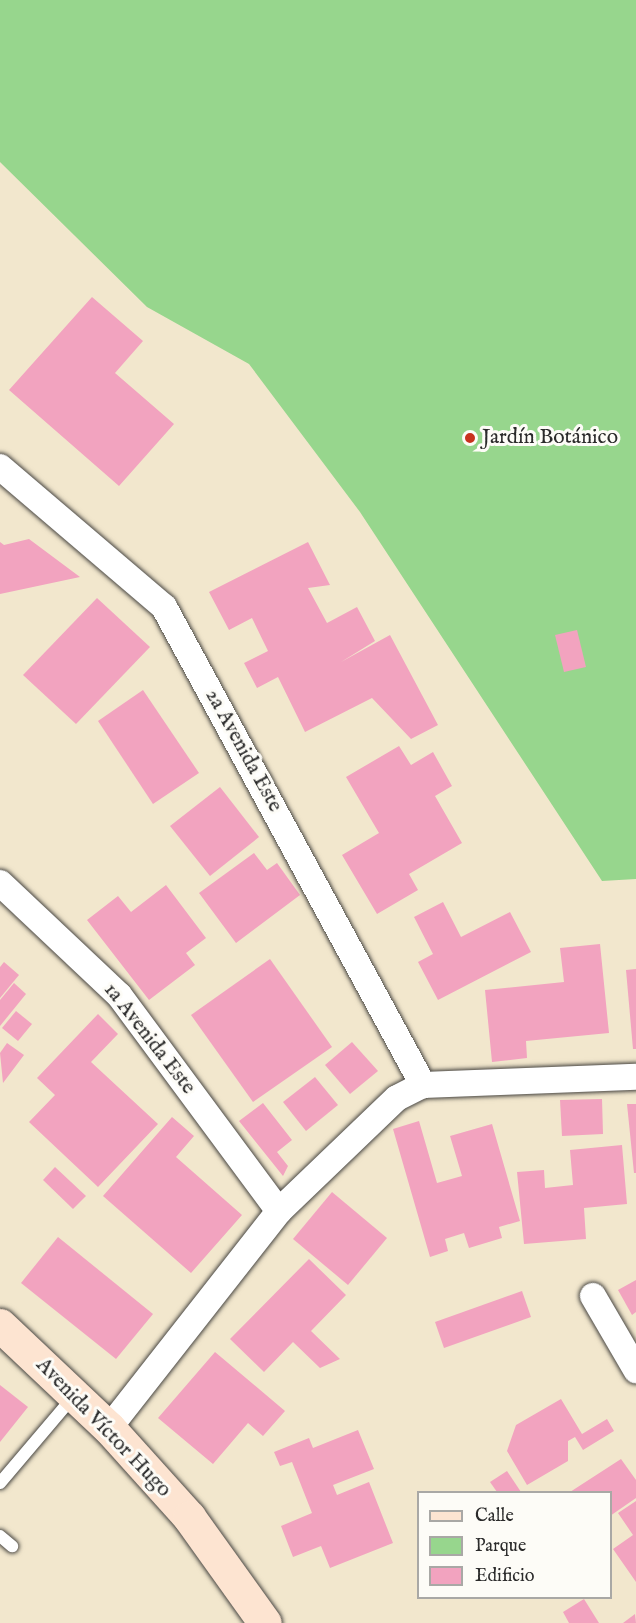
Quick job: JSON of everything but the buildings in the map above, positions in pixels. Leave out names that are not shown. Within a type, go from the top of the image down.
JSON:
[{"type":"street","name":"2a Avenida Este","points":[[0,466],[165,607],[423,1085]]},
{"type":"street","name":"1a Avenida Este","points":[[0,883],[118,995],[279,1211]]},
{"type":"street","points":[[109,1428],[279,1211],[397,1098],[423,1085],[636,1077]]},
{"type":"street","points":[[593,1296],[636,1370]]},
{"type":"street","name":"Avenida Víctor Hugo","points":[[0,1325],[73,1397],[109,1428],[189,1517],[265,1623]]},
{"type":"lane","points":[[0,1483],[73,1397]]},
{"type":"lane","points":[[0,1536],[12,1546]]},
{"type":"green space","name":"Jardín Botánico","points":[[0,0],[636,0],[636,879],[602,881],[360,512],[249,364],[147,307],[0,162]]},
{"type":"place","name":"Jardín Botánico","points":[[470,438]]}]
